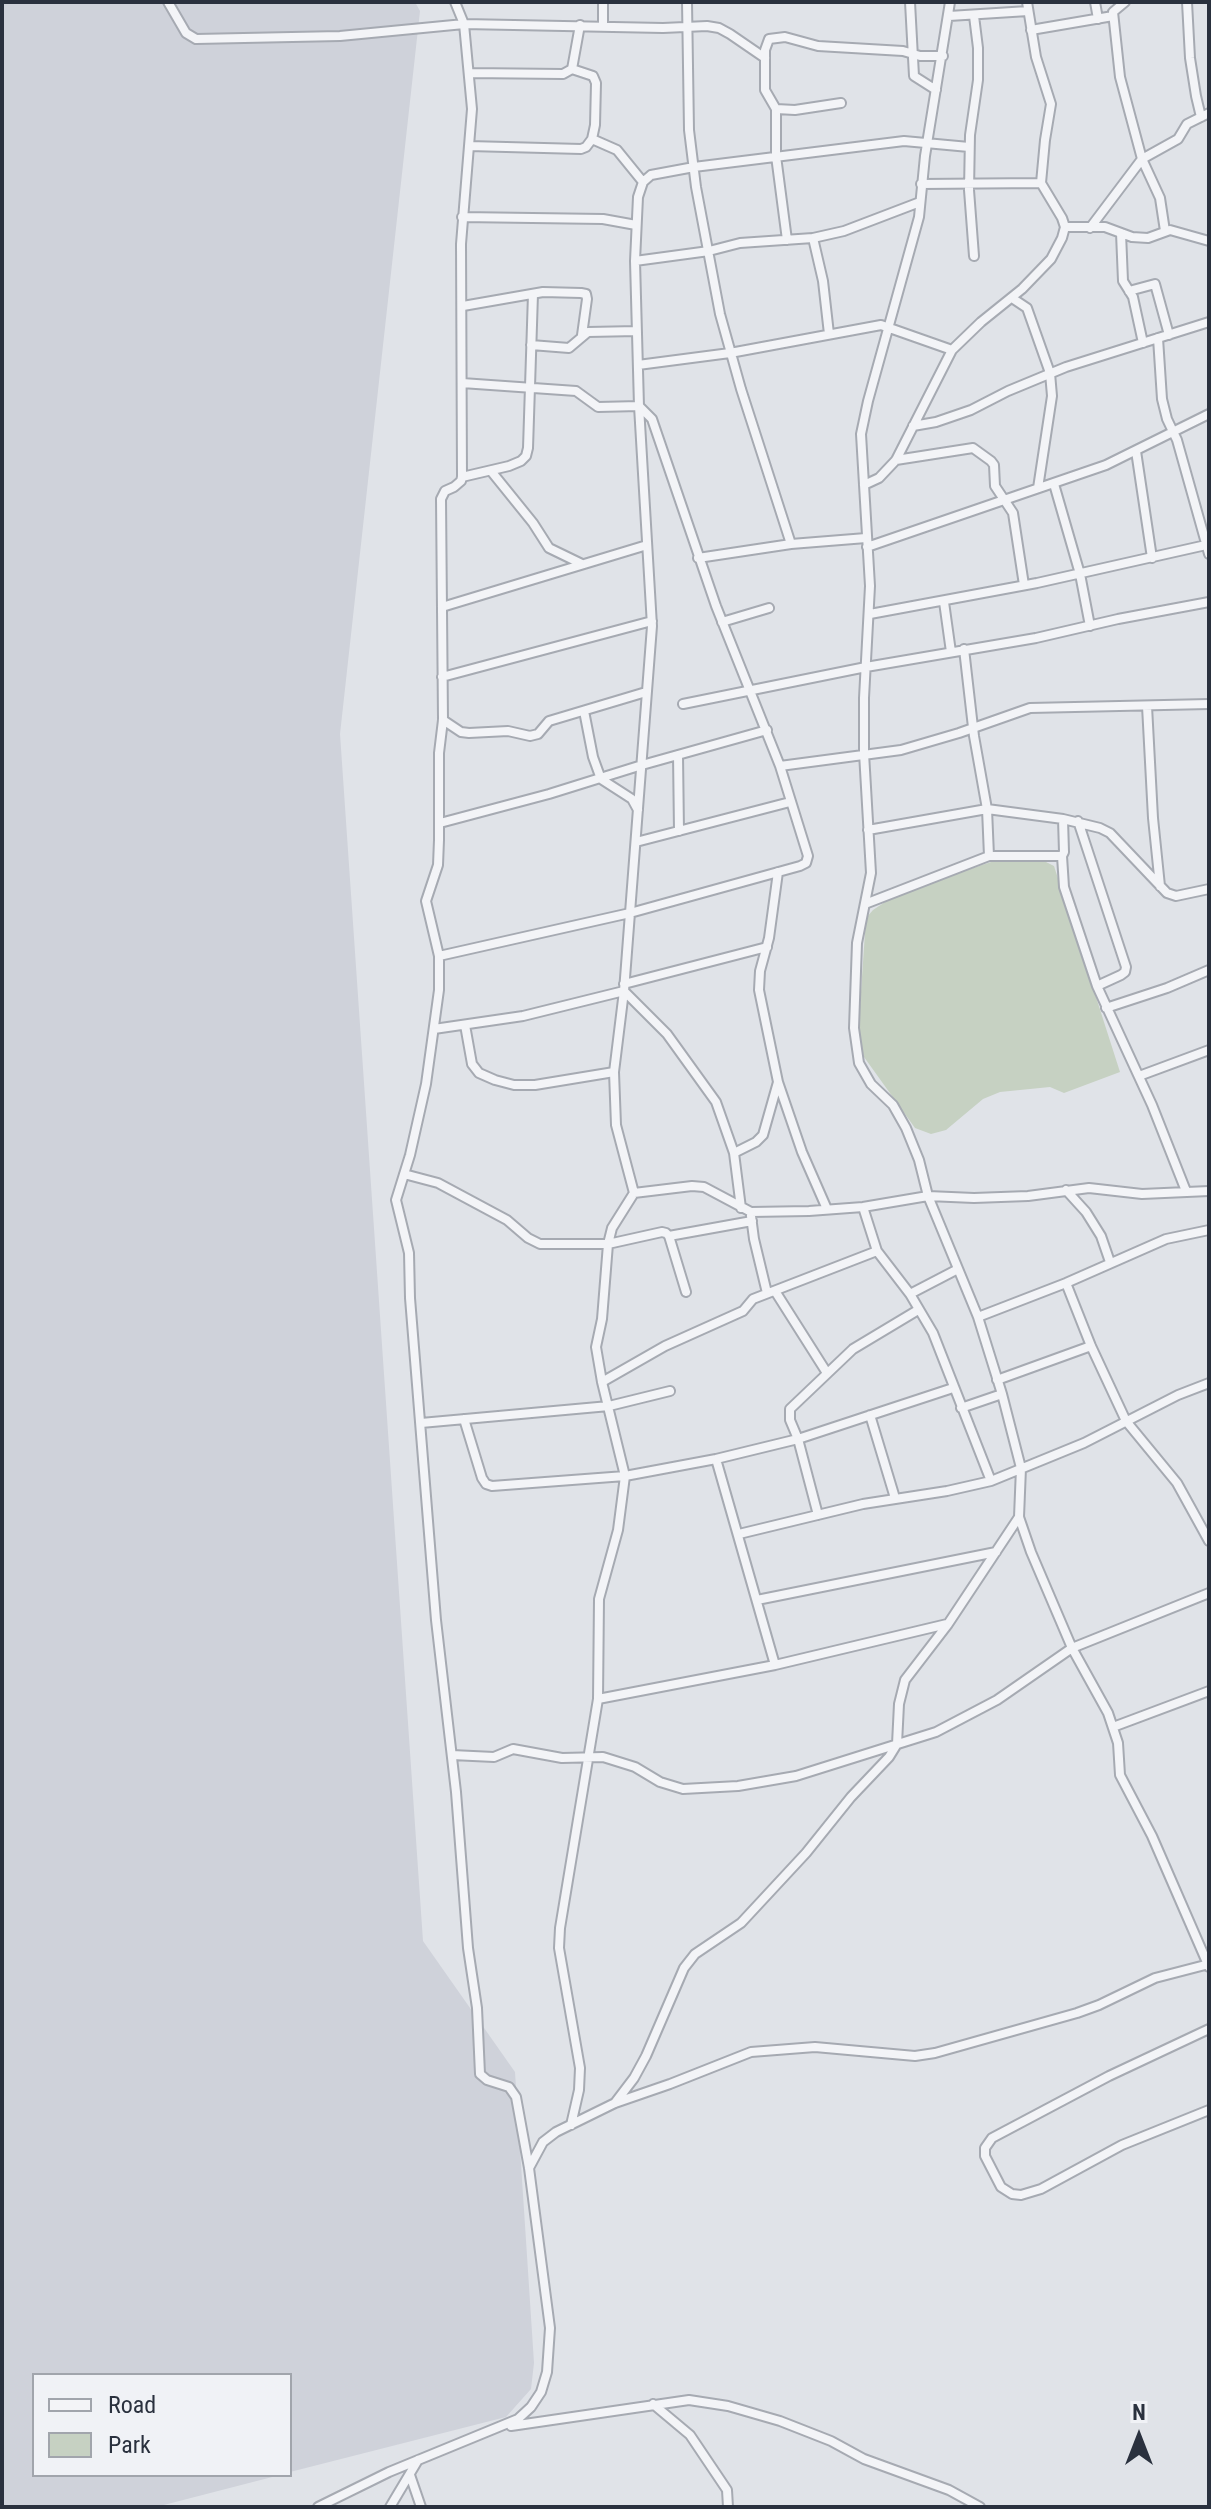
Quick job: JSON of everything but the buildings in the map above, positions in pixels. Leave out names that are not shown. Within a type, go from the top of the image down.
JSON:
[{"type":"street","points":[[168,2],[186,33],[196,39],[340,36],[464,24],[719,28],[765,58]]},
{"type":"street","points":[[318,2507],[418,2460],[503,2428],[518,2419],[541,2392],[547,2372],[550,2328],[529,2168],[516,2097],[509,2087],[487,2080],[480,2074],[477,2008],[468,1948],[452,1755],[436,1620],[409,1253],[396,1200],[426,1084],[439,990],[439,956],[426,901],[438,865],[440,823],[439,753],[443,720],[441,499],[445,491],[461,481],[462,477],[462,217],[472,109],[464,24],[455,2]]},
{"type":"street","points":[[603,2],[603,26]]},
{"type":"street","points":[[687,2],[688,104],[694,167],[709,251],[730,353],[791,544]]},
{"type":"street","points":[[910,2],[914,76],[936,90]]},
{"type":"street","points":[[529,2168],[543,2142],[571,2125],[615,2103],[751,2052],[815,2047],[915,2056],[935,2053],[1077,2013],[1155,1978],[1208,1965],[1206,1950],[1120,1775],[1118,1743],[1113,1727],[1072,1648],[1019,1517],[1021,1468],[978,1317],[928,1196],[919,1160],[906,1128],[893,1105],[871,1084],[859,1063],[854,1028],[857,943],[871,873],[864,753],[870,614],[862,425],[914,237],[950,2]]},
{"type":"street","points":[[1095,2],[1098,19]]},
{"type":"street","points":[[1125,2],[1116,8],[1113,16],[1122,89],[1142,159],[1160,198],[1165,231]]},
{"type":"street","points":[[1090,228],[1142,159],[1178,139],[1187,124],[1205,115],[1196,96],[1187,2]]},
{"type":"street","points":[[864,485],[879,478],[896,460],[952,350],[1051,259],[1065,227],[1059,210],[1041,183],[1051,104],[1027,6],[974,16],[949,16]]},
{"type":"street","points":[[974,16],[978,80],[969,147],[974,256]]},
{"type":"street","points":[[1031,30],[1113,16]]},
{"type":"street","points":[[572,69],[580,25]]},
{"type":"street","points":[[787,240],[776,156],[776,109],[765,90],[766,44],[769,39],[774,37],[818,46],[943,56]]},
{"type":"street","points":[[469,73],[563,74],[572,69],[593,76],[596,83],[595,125],[592,139],[586,147],[469,146]]},
{"type":"street","points":[[776,109],[795,110],[841,103]]},
{"type":"street","points":[[592,139],[617,150],[643,182]]},
{"type":"street","points":[[571,2125],[579,2090],[580,2068],[559,1948],[560,1928],[598,1699],[599,1599],[618,1530],[625,1476],[596,1347],[602,1319],[608,1244],[612,1228],[634,1193],[616,1125],[614,1072],[624,988],[652,621],[639,406],[635,261],[638,197],[643,182],[651,175],[694,167],[904,141],[969,147]]},
{"type":"street","points":[[921,184],[1041,183]]},
{"type":"street","points":[[635,261],[709,251],[740,243],[813,238],[844,231],[920,202]]},
{"type":"street","points":[[462,217],[603,219],[636,225]]},
{"type":"street","points":[[1065,227],[1105,227],[1132,237],[1148,238],[1165,231],[1179,232],[1209,241]]},
{"type":"street","points":[[1121,233],[1123,281],[1135,305],[1143,343]]},
{"type":"street","points":[[813,238],[823,281],[829,334]]},
{"type":"street","points":[[1129,291],[1155,284],[1169,335]]},
{"type":"street","points":[[463,306],[553,292],[586,294],[582,335]]},
{"type":"street","points":[[462,477],[491,471],[521,461],[526,456],[533,294]]},
{"type":"street","points":[[1012,298],[1027,308],[1050,373],[1052,396],[1038,488]]},
{"type":"street","points":[[913,426],[971,410],[1050,373],[1209,322]]},
{"type":"street","points":[[638,365],[730,353],[874,326],[889,326],[952,350]]},
{"type":"street","points":[[531,345],[569,348],[588,332],[637,331]]},
{"type":"street","points":[[870,614],[1208,549],[1162,399],[1158,338]]},
{"type":"street","points":[[439,956],[630,913],[778,872],[806,863],[808,856],[780,766],[698,558],[652,419],[639,406],[598,407],[576,391],[462,383]]},
{"type":"street","points":[[698,558],[791,544],[866,542],[1106,465],[1209,414]]},
{"type":"street","points":[[896,460],[966,449],[978,450],[994,465],[995,486],[1013,513],[1024,585]]},
{"type":"street","points":[[1136,451],[1152,558]]},
{"type":"street","points":[[491,471],[549,548],[582,564]]},
{"type":"street","points":[[1054,484],[1080,574],[1090,626]]},
{"type":"street","points":[[442,607],[647,545]]},
{"type":"street","points":[[944,602],[951,652]]},
{"type":"street","points":[[683,704],[866,667],[1036,638],[1209,602]]},
{"type":"street","points":[[722,622],[769,608]]},
{"type":"street","points":[[442,677],[652,621]]},
{"type":"street","points":[[964,649],[987,809],[989,856]]},
{"type":"street","points":[[443,720],[461,732],[508,731],[530,736],[538,734],[549,721],[646,692]]},
{"type":"street","points":[[780,766],[901,750],[1030,708],[1209,704]]},
{"type":"street","points":[[1147,706],[1160,887]]},
{"type":"street","points":[[584,711],[593,757],[601,779],[632,799],[638,811]]},
{"type":"street","points":[[440,823],[767,730]]},
{"type":"street","points":[[678,755],[679,831]]},
{"type":"street","points":[[636,842],[790,802]]},
{"type":"street","points":[[868,830],[987,809],[1078,821],[1110,833],[1160,887],[1176,896],[1209,889]]},
{"type":"street","points":[[1063,819],[1064,887],[1097,986],[1139,1076],[1186,1191]]},
{"type":"street","points":[[1078,821],[1126,967],[1121,975],[1097,986]]},
{"type":"street","points":[[865,904],[989,856],[1062,856]]},
{"type":"street","points":[[778,872],[759,990],[778,1082],[802,1152],[827,1209]]},
{"type":"street","points":[[434,1029],[523,1016],[767,947]]},
{"type":"street","points":[[1106,1008],[1209,970]]},
{"type":"street","points":[[624,988],[667,1034],[716,1102],[734,1153],[741,1208]]},
{"type":"street","points":[[465,1025],[472,1064],[479,1073],[495,1080],[514,1085],[535,1085],[614,1072]]},
{"type":"street","points":[[1139,1076],[1209,1050]]},
{"type":"street","points":[[734,1153],[763,1135],[778,1082]]},
{"type":"street","points":[[404,1174],[438,1183],[507,1220],[540,1244],[608,1244],[662,1232],[669,1236],[686,1292]]},
{"type":"street","points":[[634,1193],[704,1187],[751,1216],[771,1292],[827,1373]]},
{"type":"street","points":[[669,1236],[751,1216],[863,1207],[928,1196],[1028,1196],[1089,1188],[1142,1194],[1209,1191]]},
{"type":"street","points":[[1066,1190],[1094,1224],[1110,1262]]},
{"type":"street","points":[[863,1207],[877,1251],[910,1294],[933,1333],[991,1481]]},
{"type":"street","points":[[978,1317],[1166,1239],[1209,1230]]},
{"type":"street","points":[[602,1382],[665,1346],[743,1311],[753,1299],[877,1251]]},
{"type":"street","points":[[910,1294],[958,1269]]},
{"type":"street","points":[[1066,1283],[1126,1421],[1177,1483],[1209,1541]]},
{"type":"street","points":[[818,1515],[790,1420],[790,1409],[853,1349],[918,1310]]},
{"type":"street","points":[[997,1380],[1091,1346]]},
{"type":"street","points":[[739,1534],[895,1498],[991,1481],[1084,1443],[1209,1383]]},
{"type":"street","points":[[464,1419],[486,1484],[625,1476],[716,1459],[798,1439],[953,1388]]},
{"type":"street","points":[[421,1423],[609,1406],[670,1391]]},
{"type":"street","points":[[961,1408],[1002,1394]]},
{"type":"street","points":[[870,1415],[895,1498]]},
{"type":"street","points":[[716,1459],[775,1665]]},
{"type":"street","points":[[615,2103],[646,2056],[684,1968],[695,1954],[741,1923],[889,1757],[897,1744],[899,1704],[905,1680],[948,1624],[1019,1517]]},
{"type":"street","points":[[757,1600],[996,1552]]},
{"type":"street","points":[[452,1755],[494,1757],[513,1749],[562,1758],[603,1757],[635,1767],[660,1782],[683,1789],[796,1776],[936,1732],[997,1700],[1072,1648],[1209,1593]]},
{"type":"street","points":[[598,1699],[775,1665],[948,1624]]},
{"type":"street","points":[[1113,1727],[1209,1691]]},
{"type":"street","points":[[1209,2029],[1109,2076],[992,2138],[985,2148],[985,2156],[1001,2187],[1012,2194],[1021,2195],[1041,2189],[1122,2145],[1209,2110]]},
{"type":"street","points":[[503,2428],[689,2400],[728,2406],[780,2421],[831,2441],[864,2459],[949,2490],[980,2507]]},
{"type":"street","points":[[653,2404],[690,2435],[727,2490],[728,2507]]},
{"type":"street","points":[[390,2507],[418,2460]]},
{"type":"street","points":[[410,2475],[421,2507]]},
{"type":"shaded area","points":[[2,2],[415,2],[420,11],[340,734],[423,1941],[515,2072],[534,2363],[531,2389],[506,2417],[292,2471],[292,2373],[32,2373],[32,2477],[272,2477],[156,2507],[2,2507]]},
{"type":"green space","points":[[1016,858],[1042,860],[1054,866],[1120,1072],[1064,1093],[1050,1087],[1000,1092],[983,1099],[946,1130],[931,1134],[915,1128],[864,1057],[858,1036],[866,918],[888,900],[923,885],[994,861]]}]
